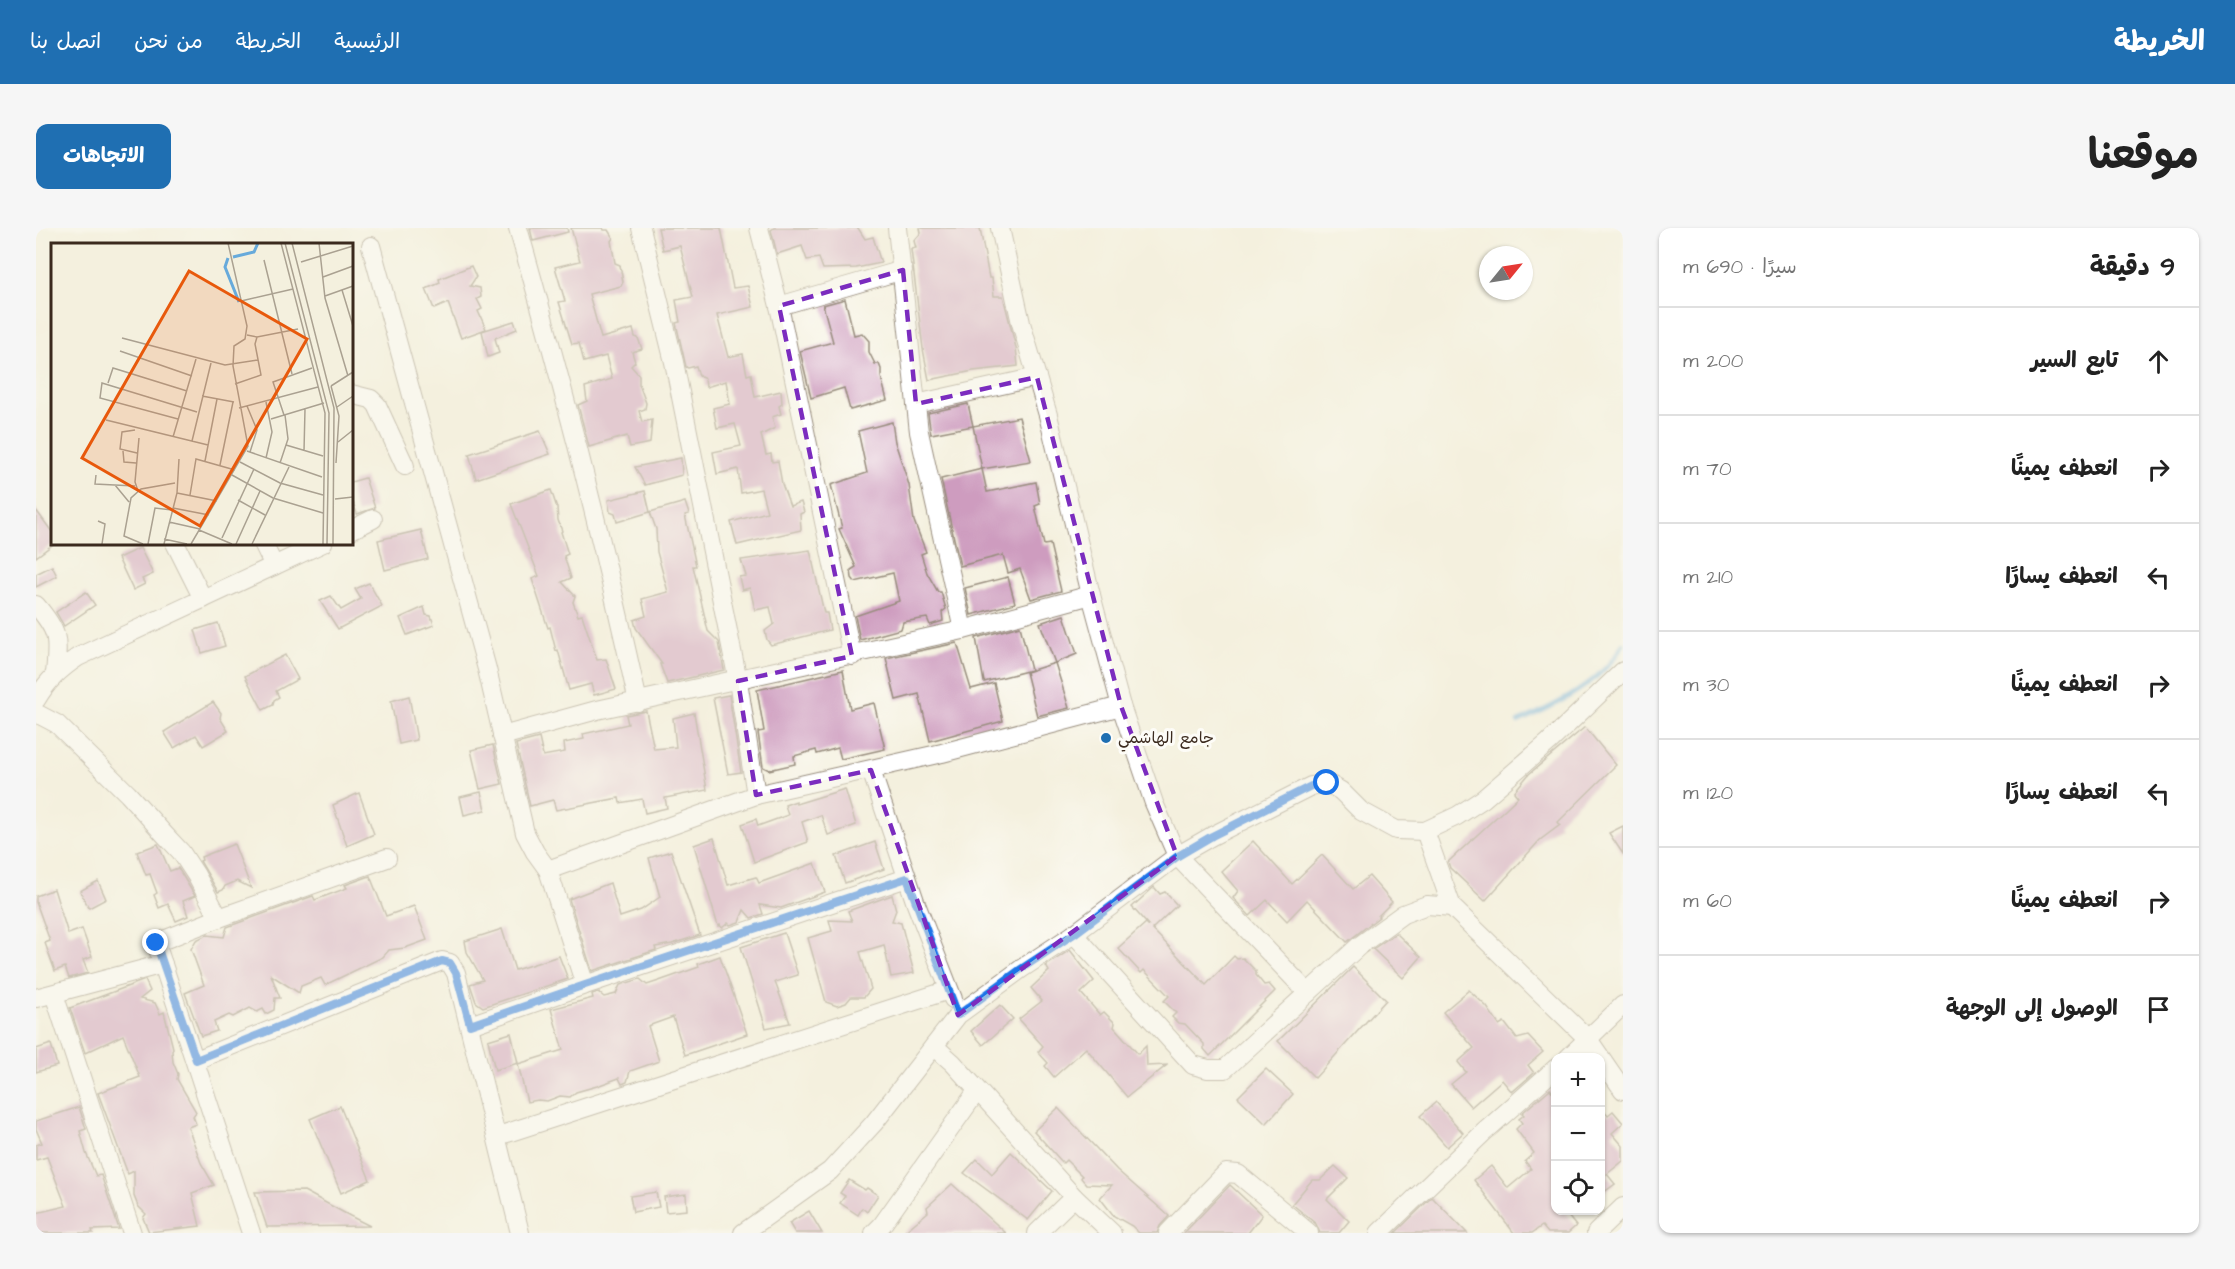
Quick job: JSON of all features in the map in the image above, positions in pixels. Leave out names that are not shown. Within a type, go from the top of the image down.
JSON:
[{"type":"street","points":[[518,228],[586,474],[638,702]]},
{"type":"street","points":[[641,228],[667,327],[738,681],[756,795]]},
{"type":"street","points":[[759,228],[779,306],[852,656]]},
{"type":"street","points":[[897,228],[919,432],[963,630]]},
{"type":"street","points":[[1000,228],[1021,323],[1048,415],[1091,595],[1121,706],[1154,803],[1178,856],[1308,993]]},
{"type":"street","points":[[371,246],[487,669],[525,832],[535,852],[548,870],[585,985]]},
{"type":"street","points":[[779,306],[903,270]]},
{"type":"street","points":[[916,404],[1037,377]]},
{"type":"street","points":[[352,394],[371,399],[377,405],[405,466]]},
{"type":"street","points":[[352,530],[374,519]]},
{"type":"street","points":[[175,544],[202,599]]},
{"type":"street","points":[[263,544],[274,566]]},
{"type":"street","points":[[36,699],[45,684],[55,674],[78,657],[321,544]]},
{"type":"street","points":[[502,736],[597,710],[963,630],[1091,595]]},
{"type":"street","points":[[36,605],[52,625],[56,635],[55,674]]},
{"type":"street","points":[[743,1233],[830,1171],[874,1123],[958,1015],[1074,934],[1178,856],[1212,836],[1311,786],[1327,783],[1341,791],[1361,811],[1396,830],[1425,831],[1457,816],[1483,799],[1549,742],[1623,671]]},
{"type":"street","points":[[548,870],[756,795],[871,770],[1121,706]]},
{"type":"street","points":[[36,713],[57,724],[128,794],[181,852],[196,874],[219,918]]},
{"type":"street","points":[[871,770],[907,878],[958,1015]]},
{"type":"street","points":[[1425,831],[1452,908],[1588,1039],[1623,1090]]},
{"type":"street","points":[[251,1233],[156,943],[387,858]]},
{"type":"street","points":[[470,1025],[907,878]]},
{"type":"street","points":[[1074,934],[1193,1065],[1208,1070],[1225,1069],[1359,946],[1403,914],[1427,905],[1452,908]]},
{"type":"street","points":[[196,1060],[442,961],[450,963],[456,973],[470,1025],[520,1233]]},
{"type":"street","points":[[132,1233],[45,996],[163,964]]},
{"type":"street","points":[[498,1136],[949,990]]},
{"type":"street","points":[[1573,1053],[1623,1005]]},
{"type":"street","points":[[934,1046],[1074,1197],[1112,1233]]},
{"type":"street","points":[[1379,1233],[1483,1133],[1551,1072]]},
{"type":"street","points":[[874,1233],[977,1091]]},
{"type":"street","points":[[1168,1233],[1226,1173],[1238,1174],[1309,1233]]},
{"type":"street","points":[[1037,1233],[1074,1197]]},
{"type":"street","points":[[1596,1233],[1623,1207]]},
{"type":"highlighted area","points":[[903,270],[916,404],[1037,377],[1121,706],[1177,856],[958,1015],[871,770],[756,795],[738,681],[852,656],[779,306]]},
{"type":"building","points":[[530,228],[567,228],[568,232],[533,241]]},
{"type":"building","points":[[571,228],[603,228],[608,230],[613,238],[611,241],[615,263],[620,265],[623,282],[621,286],[589,294],[601,338],[633,329],[635,337],[638,338],[642,349],[632,352],[635,362],[631,366],[639,375],[639,384],[646,403],[645,409],[639,411],[642,422],[652,420],[650,443],[630,447],[627,436],[589,447],[578,405],[587,401],[585,387],[612,379],[606,356],[584,362],[579,343],[572,344],[559,302],[565,301],[555,267],[580,261]]},
{"type":"building","points":[[658,228],[721,228],[733,288],[748,286],[753,307],[717,315],[728,357],[743,354],[747,375],[751,374],[755,397],[781,391],[782,404],[779,406],[781,414],[772,417],[775,428],[761,435],[766,455],[771,454],[772,462],[778,461],[782,484],[790,506],[801,502],[804,512],[800,514],[801,530],[737,545],[731,522],[767,512],[761,489],[741,493],[738,469],[717,474],[713,452],[741,446],[735,424],[717,428],[713,408],[730,404],[726,381],[706,387],[705,379],[699,376],[696,366],[686,367],[676,323],[680,322],[676,300],[693,297],[680,246],[663,250]]},
{"type":"building","points":[[774,228],[858,228],[865,239],[873,237],[881,263],[856,268],[823,269],[819,258],[807,260],[802,246],[777,254],[771,230]]},
{"type":"building","points":[[920,228],[980,228],[989,278],[992,278],[994,296],[1003,296],[1016,348],[1018,366],[973,371],[929,380],[911,249],[916,248],[914,241],[921,233]]},
{"type":"building","points":[[471,266],[476,277],[470,286],[480,288],[481,297],[477,299],[482,309],[478,311],[486,329],[461,338],[448,303],[434,309],[426,289],[440,283],[439,279]]},
{"type":"building","points":[[845,299],[854,335],[862,333],[869,341],[869,352],[875,364],[879,364],[887,400],[850,410],[844,388],[811,398],[800,351],[833,342],[823,305]]},
{"type":"building","points":[[514,321],[517,329],[495,338],[499,353],[488,357],[482,331]]},
{"type":"building","points":[[968,404],[973,426],[931,434],[928,413]]},
{"type":"building","points":[[1019,417],[1031,461],[982,469],[973,426]]},
{"type":"building","points":[[892,422],[895,442],[909,485],[914,521],[926,552],[921,554],[927,573],[938,592],[941,592],[946,609],[942,612],[943,621],[930,625],[927,618],[903,622],[901,629],[860,640],[855,616],[899,601],[893,573],[855,582],[852,578],[851,570],[856,567],[839,529],[842,528],[831,485],[867,473],[858,431]]},
{"type":"building","points":[[540,431],[550,454],[476,479],[469,454]]},
{"type":"building","points":[[681,458],[682,475],[645,485],[635,467]]},
{"type":"building","points":[[982,469],[987,492],[1036,482],[1040,504],[1035,506],[1044,545],[1050,544],[1061,591],[1031,599],[1020,569],[1008,573],[1003,555],[960,566],[941,479]]},
{"type":"building","points":[[365,478],[375,508],[357,514],[352,499],[352,482]]},
{"type":"building","points":[[551,490],[568,554],[564,556],[571,578],[562,582],[575,596],[573,602],[578,616],[582,615],[597,660],[606,659],[616,689],[594,695],[591,684],[569,690],[558,650],[556,651],[550,627],[548,628],[532,579],[539,576],[511,504]]},
{"type":"building","points":[[645,491],[650,512],[617,522],[615,514],[610,512],[608,500]]},
{"type":"building","points":[[685,502],[689,514],[685,515],[696,566],[693,566],[708,631],[719,642],[724,670],[667,683],[660,664],[662,664],[636,628],[634,620],[646,616],[642,599],[668,592],[657,552],[656,529],[650,512]]},
{"type":"building","points":[[36,510],[51,531],[52,545],[36,557]]},
{"type":"building","points":[[421,530],[428,559],[385,570],[378,540]]},
{"type":"building","points":[[140,548],[153,574],[142,579],[145,584],[133,590],[118,558]]},
{"type":"building","points":[[810,550],[830,630],[771,645],[765,631],[774,624],[770,607],[755,610],[750,588],[742,590],[739,577],[746,576],[741,560]]},
{"type":"building","points":[[52,566],[57,576],[36,587],[36,574]]},
{"type":"building","points":[[1008,577],[1015,603],[971,615],[965,588]]},
{"type":"building","points":[[369,583],[382,606],[338,629],[320,601],[331,596],[341,610],[361,599],[355,589]]},
{"type":"building","points":[[86,592],[95,605],[64,626],[56,612]]},
{"type":"building","points":[[424,607],[426,615],[431,616],[434,625],[407,635],[400,618]]},
{"type":"building","points":[[1064,615],[1077,654],[1055,663],[1040,623]]},
{"type":"building","points":[[218,623],[225,646],[202,653],[195,630]]},
{"type":"building","points":[[1020,626],[1031,670],[984,682],[976,638]]},
{"type":"building","points":[[957,643],[971,689],[994,683],[1003,721],[930,741],[919,694],[896,700],[886,658]]},
{"type":"building","points":[[285,655],[298,679],[276,691],[279,697],[274,700],[273,705],[263,710],[245,676]]},
{"type":"building","points":[[1055,663],[1069,708],[1037,716],[1026,672]]},
{"type":"building","points":[[843,670],[850,709],[874,703],[885,749],[841,759],[838,748],[817,754],[816,750],[794,756],[795,764],[769,770],[763,767],[758,732],[764,731],[757,690]]},
{"type":"building","points":[[729,695],[741,772],[728,774],[713,698]]},
{"type":"building","points":[[409,696],[417,740],[399,744],[391,701]]},
{"type":"building","points":[[213,702],[221,713],[220,718],[228,731],[203,746],[196,735],[174,748],[164,732]]},
{"type":"building","points":[[646,711],[654,749],[676,747],[673,718],[694,713],[707,790],[665,798],[667,808],[645,813],[642,799],[620,803],[619,798],[556,810],[553,800],[530,806],[516,744],[539,738],[543,756],[565,752],[564,743],[584,739],[583,734],[628,724],[626,715]]},
{"type":"building","points":[[1585,727],[1616,765],[1558,822],[1560,825],[1540,840],[1485,901],[1450,868],[1448,862],[1518,797],[1514,792],[1529,774]]},
{"type":"building","points":[[493,745],[502,784],[480,789],[471,750]]},
{"type":"building","points":[[845,789],[856,825],[828,835],[821,815],[802,822],[808,842],[754,862],[742,824],[756,819],[758,826],[788,815],[785,805],[796,801],[796,804]]},
{"type":"building","points":[[481,792],[485,810],[464,815],[460,797]]},
{"type":"building","points":[[359,793],[374,834],[347,846],[333,805]]},
{"type":"building","points":[[1623,826],[1623,854],[1609,833]]},
{"type":"building","points":[[714,838],[728,885],[756,877],[759,883],[815,863],[825,892],[781,908],[760,905],[763,914],[751,918],[744,910],[739,922],[730,925],[728,923],[722,928],[718,926],[694,845]]},
{"type":"building","points":[[1253,841],[1292,884],[1322,855],[1353,889],[1369,876],[1392,902],[1379,917],[1347,942],[1307,900],[1287,921],[1267,900],[1250,916],[1233,898],[1238,891],[1221,871]]},
{"type":"building","points":[[875,842],[884,869],[845,883],[836,856]]},
{"type":"building","points":[[158,844],[170,871],[178,868],[195,896],[183,901],[188,916],[176,921],[168,904],[159,908],[154,895],[157,893],[150,874],[146,875],[137,852]]},
{"type":"building","points":[[234,844],[251,888],[237,881],[218,892],[200,861],[201,857]]},
{"type":"building","points":[[671,851],[700,935],[655,947],[656,950],[592,971],[569,899],[610,883],[620,917],[641,910],[660,897],[649,858]]},
{"type":"building","points":[[370,876],[386,916],[414,906],[427,940],[405,948],[389,950],[383,957],[325,985],[321,978],[301,986],[299,993],[271,975],[280,998],[275,998],[274,1010],[266,1014],[263,1009],[257,1012],[250,1008],[233,1017],[229,1015],[214,1022],[217,1031],[201,1036],[185,993],[204,985],[191,949],[196,940],[207,935],[224,937],[227,927],[313,896],[315,900]]},
{"type":"building","points":[[98,881],[106,899],[89,908],[80,891]]},
{"type":"building","points":[[1154,887],[1160,894],[1165,892],[1177,905],[1152,929],[1206,985],[1234,956],[1237,959],[1243,958],[1256,971],[1256,975],[1264,985],[1269,984],[1275,991],[1210,1056],[1204,1049],[1204,1044],[1185,1024],[1178,1023],[1172,1017],[1176,1013],[1164,1001],[1169,996],[1144,970],[1141,973],[1118,948],[1146,923],[1149,926],[1132,907]]},
{"type":"building","points":[[54,889],[68,934],[82,929],[92,957],[83,960],[88,973],[69,978],[65,967],[55,971],[45,943],[50,941],[36,902],[36,896]]},
{"type":"building","points":[[892,895],[896,910],[892,921],[901,923],[914,973],[891,977],[884,945],[860,952],[871,989],[864,997],[851,997],[846,1003],[837,1006],[826,1002],[808,938],[832,931],[829,920],[852,921],[848,911]]},
{"type":"building","points":[[502,929],[515,970],[559,956],[568,979],[483,1007],[476,1002],[470,984],[483,980],[467,952],[465,941]]},
{"type":"building","points":[[784,933],[798,975],[775,982],[790,1023],[766,1028],[741,947]]},
{"type":"building","points":[[1396,933],[1421,957],[1403,978],[1373,949]]},
{"type":"building","points":[[1070,950],[1094,981],[1081,993],[1100,1015],[1104,1012],[1115,1023],[1114,1027],[1138,1054],[1146,1046],[1147,1066],[1167,1065],[1127,1097],[1086,1048],[1054,1077],[1045,1066],[1048,1063],[1038,1052],[1043,1046],[1019,1019],[1042,1001],[1031,988],[1049,971],[1046,966]]},
{"type":"building","points":[[720,956],[747,1034],[685,1055],[673,1017],[648,1026],[659,1061],[630,1071],[627,1082],[622,1084],[619,1078],[576,1092],[570,1097],[560,1096],[547,1101],[527,1102],[518,1064],[563,1050],[551,1009],[593,998],[592,994],[598,992],[604,997],[616,994],[620,985],[640,979],[647,985],[699,967],[698,964]]},
{"type":"building","points":[[1353,967],[1386,1000],[1315,1078],[1278,1041]]},
{"type":"building","points":[[145,980],[150,991],[140,999],[155,1003],[160,1014],[164,1012],[173,1048],[177,1079],[196,1112],[193,1116],[196,1124],[188,1127],[201,1163],[214,1185],[192,1193],[200,1226],[149,1232],[143,1218],[146,1214],[138,1206],[134,1196],[134,1171],[128,1174],[98,1093],[140,1077],[123,1035],[85,1053],[70,1008]]},
{"type":"building","points":[[1469,990],[1487,1007],[1499,1025],[1504,1022],[1517,1039],[1528,1036],[1543,1052],[1528,1065],[1534,1073],[1512,1092],[1502,1080],[1471,1107],[1451,1084],[1466,1072],[1458,1062],[1474,1048],[1443,1012]]},
{"type":"building","points":[[1000,1005],[1013,1019],[983,1045],[971,1031]]},
{"type":"building","points":[[511,1033],[518,1063],[495,1070],[488,1040]]},
{"type":"building","points":[[51,1044],[57,1066],[36,1072],[36,1049]]},
{"type":"building","points":[[1266,1069],[1293,1094],[1266,1124],[1238,1097]]},
{"type":"building","points":[[1551,1090],[1551,1215],[1567,1215],[1576,1226],[1568,1233],[1548,1233],[1542,1226],[1532,1233],[1514,1233],[1474,1180],[1491,1166],[1508,1188],[1531,1169],[1525,1161],[1534,1153],[1516,1129],[1522,1123],[1519,1119],[1524,1115],[1522,1113]]},
{"type":"building","points":[[1436,1102],[1463,1133],[1447,1147],[1420,1116]]},
{"type":"building","points":[[340,1106],[370,1180],[341,1193],[310,1119]]},
{"type":"building","points":[[79,1107],[86,1129],[80,1131],[86,1153],[96,1176],[101,1175],[119,1229],[92,1230],[93,1233],[36,1233],[36,1213],[66,1206],[47,1157],[36,1160],[36,1145],[42,1143],[36,1129],[36,1121]]},
{"type":"building","points":[[1058,1108],[1117,1170],[1169,1216],[1157,1233],[1139,1233],[1132,1226],[1114,1216],[1100,1198],[1112,1185],[1086,1184],[1082,1176],[1066,1160],[1063,1163],[1034,1131]]},
{"type":"building","points":[[1613,1111],[1623,1123],[1612,1133],[1623,1146],[1623,1161],[1607,1174],[1615,1184],[1605,1191],[1605,1112],[1608,1115]]},
{"type":"building","points":[[1011,1152],[1052,1191],[1028,1220],[964,1173],[977,1159],[992,1174]]},
{"type":"building","points":[[1335,1166],[1348,1178],[1327,1199],[1349,1221],[1339,1233],[1320,1233],[1316,1224],[1292,1204],[1312,1180],[1320,1180]]},
{"type":"building","points":[[849,1180],[878,1195],[867,1212],[862,1208],[858,1215],[840,1203],[845,1196],[840,1193]]},
{"type":"building","points":[[952,1184],[1006,1233],[903,1233],[928,1212],[927,1207]]},
{"type":"building","points":[[1230,1185],[1262,1215],[1248,1233],[1184,1233]]},
{"type":"building","points":[[304,1191],[370,1226],[267,1227],[255,1192]]},
{"type":"building","points":[[656,1192],[659,1207],[633,1212],[630,1196]]},
{"type":"building","points":[[686,1194],[687,1210],[666,1212],[664,1197]]},
{"type":"building","points":[[1432,1197],[1467,1233],[1395,1233]]},
{"type":"building","points":[[809,1211],[822,1233],[795,1233],[789,1223]]},
{"type":"waterway","points":[[1518,722],[1563,700],[1591,681],[1614,658],[1623,644]]},
{"type":"place","name":"جامع الهاشمي","points":[[1106,738]]},
{"type":"route","points":[[156,943],[196,1060],[442,961],[450,963],[456,973],[470,1025],[907,878],[958,1015],[1074,934],[1178,856],[1212,836],[1311,786],[1327,783]]}]
